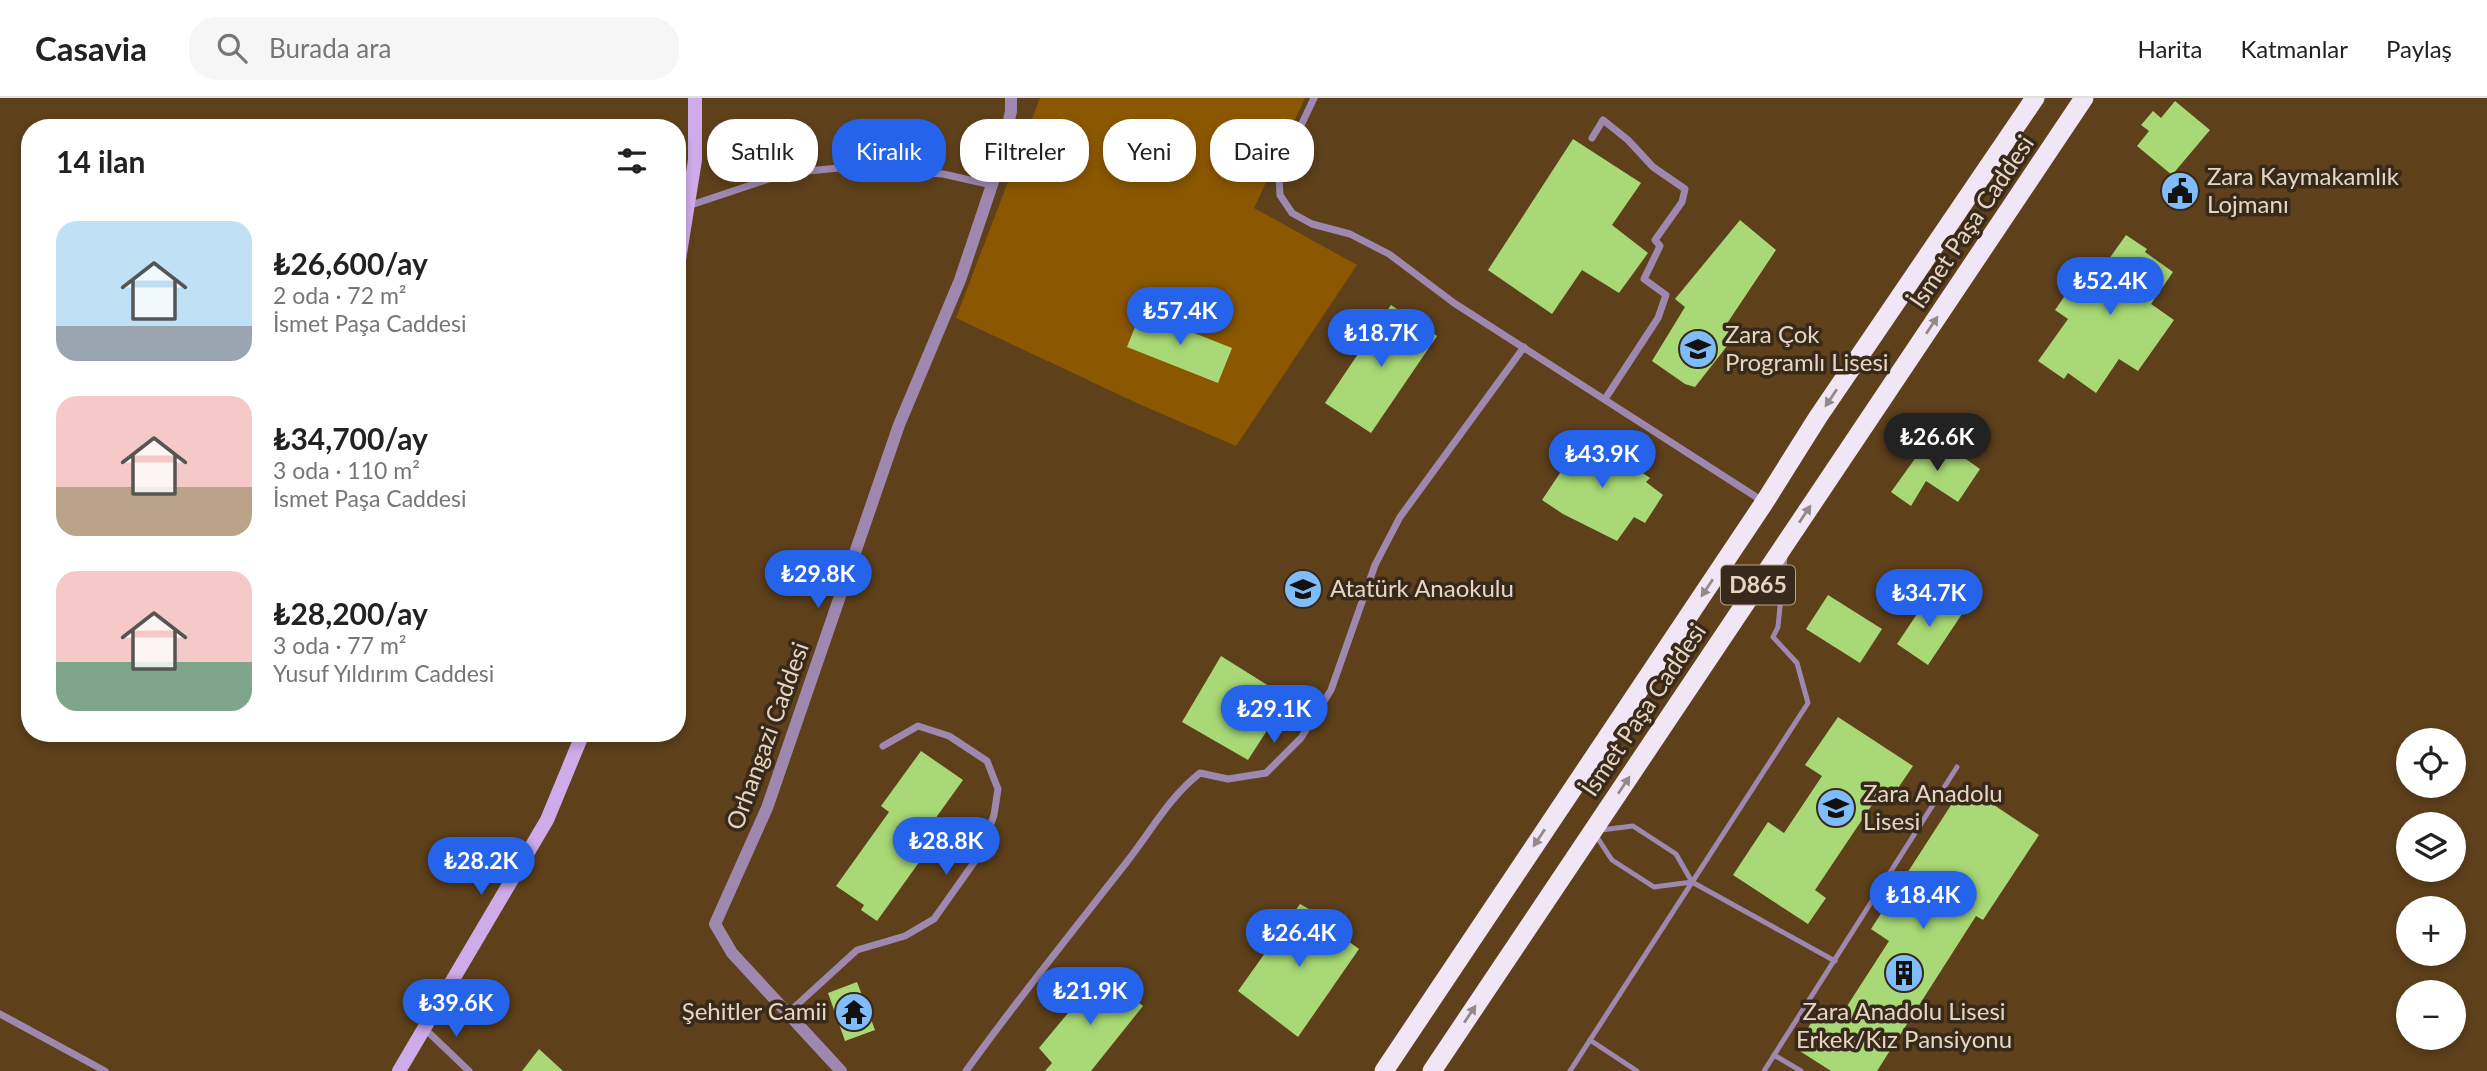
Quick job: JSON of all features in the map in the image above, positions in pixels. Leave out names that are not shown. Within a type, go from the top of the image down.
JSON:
[{"type":"highway","name":"İsmet Paşa Caddesi","points":[[1384,1071],[1764,503],[1818,417],[2035,98]]},
{"type":"highway","name":"İsmet Paşa Caddesi","points":[[1432,1071],[2084,98]]},
{"type":"highway","points":[[1370,1071],[1402,1044]]},
{"type":"main road","points":[[686,218],[695,160],[695,98]]},
{"type":"main road","points":[[399,1071],[547,820],[579,742]]},
{"type":"street","name":"Orhangazi Caddesi","points":[[841,1071],[732,953],[715,924],[767,808],[899,425],[960,280],[1000,161],[1011,111],[1011,98]]},
{"type":"street","points":[[1314,98],[1279,177],[1280,195],[1292,213],[1312,224],[1350,234],[1389,254],[1454,303],[1764,503]]},
{"type":"street","points":[[1592,138],[1603,120],[1629,140],[1653,167],[1685,189],[1682,202],[1655,240],[1660,246],[1644,279],[1666,295],[1658,318],[1605,399]]},
{"type":"street","points":[[688,206],[787,173],[849,167],[943,174],[992,185]]},
{"type":"street","points":[[966,1071],[1014,1004],[1129,860],[1182,787],[1200,772],[1227,779],[1266,773],[1301,738],[1331,690],[1375,565],[1400,517],[1524,347]]},
{"type":"street","points":[[788,1013],[857,950],[905,936],[933,919],[980,854],[994,815],[998,789],[987,761],[949,736],[918,726],[883,746]]},
{"type":"street","points":[[0,1014],[105,1071]]},
{"type":"street","points":[[424,1027],[469,1071]]},
{"type":"lane","points":[[1570,1071],[1808,703],[1797,663],[1773,637],[1778,627],[1787,542]]},
{"type":"lane","points":[[1764,1071],[1957,767]]},
{"type":"lane","points":[[1692,882],[1654,887],[1612,860],[1593,831],[1633,826],[1676,854],[1692,882],[1835,961]]},
{"type":"lane","points":[[1590,1040],[1637,1071]]},
{"type":"lane","points":[[1774,1055],[1801,1071]]},
{"type":"shaded area","points":[[1040,98],[1305,98],[1295,119],[1210,119],[1210,182],[1266,182],[1254,208],[1357,265],[1236,446],[1139,404],[956,318],[1008,182],[1089,182],[1089,119],[1032,119]]},
{"type":"building","name":"Zara Kaymakamlık Lojmanı","points":[[2175,101],[2210,130],[2172,175],[2137,146],[2149,131],[2141,125],[2153,111],[2161,118]]},
{"type":"building","points":[[1573,139],[1641,183],[1612,225],[1648,253],[1619,293],[1582,270],[1552,314],[1488,270]]},
{"type":"building","points":[[1740,220],[1776,250],[1726,325],[1738,332],[1695,387],[1685,384],[1652,361],[1685,307],[1675,299]]},
{"type":"building","points":[[2126,235],[2173,272],[2151,304],[2174,320],[2138,371],[2119,359],[2096,393],[2068,373],[2064,379],[2038,361],[2068,319],[2055,310],[2086,265],[2099,273]]},
{"type":"building","points":[[1391,305],[1437,336],[1371,433],[1325,403]]},
{"type":"building","points":[[1141,312],[1232,348],[1218,383],[1127,347]]},
{"type":"building","points":[[1586,434],[1650,478],[1646,482],[1663,495],[1645,523],[1634,517],[1617,541],[1563,514],[1542,500]]},
{"type":"building","points":[[1932,435],[1980,469],[1958,502],[1926,481],[1911,506],[1891,492]]},
{"type":"building","points":[[1931,593],[1962,614],[1928,665],[1897,644]]},
{"type":"building","points":[[1828,595],[1882,629],[1860,663],[1806,629]]},
{"type":"building","points":[[1221,656],[1288,698],[1248,760],[1182,722]]},
{"type":"building","name":"Zara Anadolu Lisesi","points":[[1838,717],[1913,766],[1894,794],[1884,787],[1815,890],[1826,898],[1808,924],[1733,875],[1768,822],[1784,833],[1822,776],[1805,765]]},
{"type":"building","points":[[921,751],[963,780],[925,833],[935,840],[877,921],[861,910],[864,905],[836,886],[889,812],[881,806]]},
{"type":"building","points":[[1964,785],[2039,835],[1983,920],[1976,916],[1877,1071],[1831,1071],[1795,1048],[1822,1006],[1840,1017],[1889,941],[1871,929]]},
{"type":"building","points":[[1300,904],[1341,927],[1337,933],[1359,949],[1298,1037],[1238,991]]},
{"type":"building","points":[[1102,972],[1143,1006],[1091,1071],[1045,1071],[1052,1063],[1039,1048]]},
{"type":"building","points":[[857,982],[875,1030],[845,1041],[828,993]]},
{"type":"building","points":[[539,1049],[563,1071],[522,1071]]},
{"type":"place","name":"Zara Kaymakamlık Lojmanı","points":[[2180,191]]},
{"type":"place","name":"Zara Çok Programlı Lisesi","points":[[1698,349]]},
{"type":"place","name":"Atatürk Anaokulu","points":[[1303,589]]},
{"type":"place","name":"Zara Anadolu Lisesi","points":[[1836,808]]},
{"type":"place","name":"Zara Anadolu Lisesi Erkek/Kız Pansiyonu","points":[[1904,973]]},
{"type":"place","name":"Şehitler Camii","points":[[854,1012]]}]
